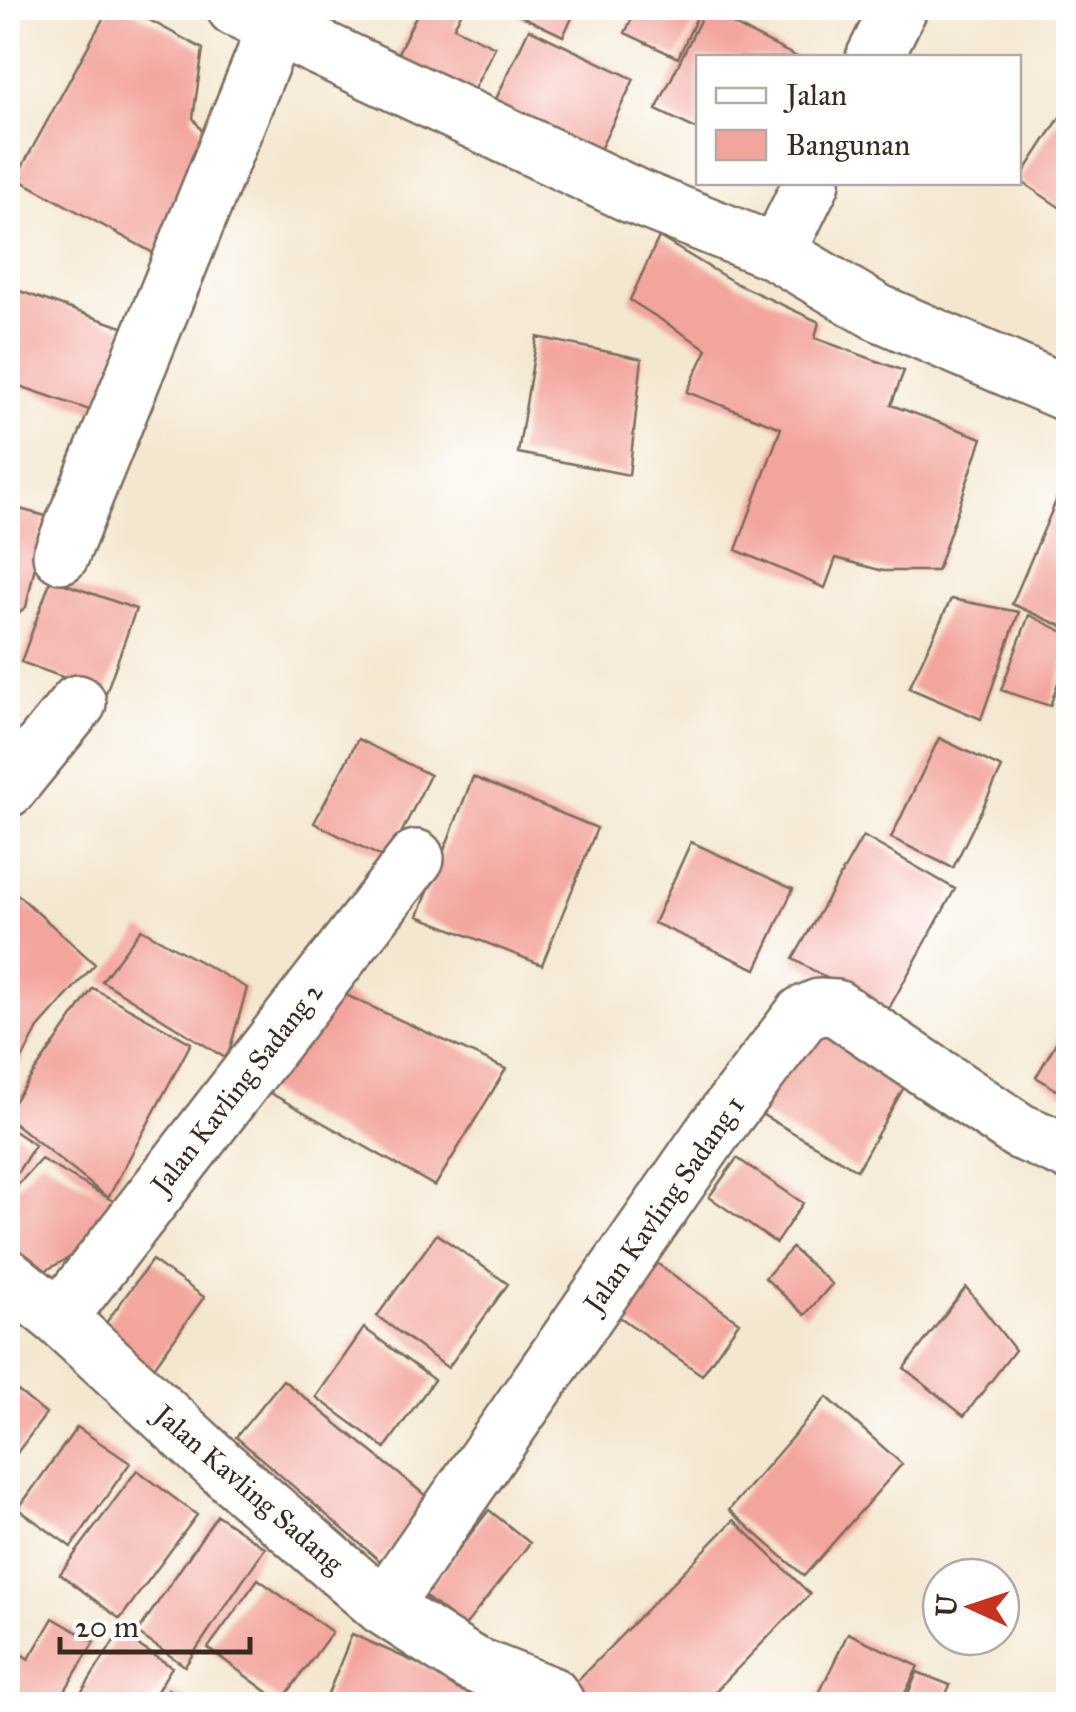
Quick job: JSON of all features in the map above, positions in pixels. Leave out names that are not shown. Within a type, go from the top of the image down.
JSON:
[{"type":"street","points":[[875,55],[898,8]]},
{"type":"street","points":[[61,555],[255,18],[634,196],[777,253],[878,312],[1068,394]]},
{"type":"street","points":[[777,253],[811,185]]},
{"type":"street","points":[[8,789],[78,703]]},
{"type":"street","name":"Jalan Kavling Sadang 2","points":[[58,1318],[416,858]]},
{"type":"street","name":"Jalan Kavling Sadang 1","points":[[384,1607],[715,1128],[803,1014],[819,1007],[836,1008],[1019,1131],[1068,1152]]},
{"type":"street","name":"Jalan Kavling Sadang","points":[[8,1277],[384,1607],[470,1663],[551,1695],[557,1704]]},
{"type":"building","points":[[109,8],[127,8],[203,49],[193,118],[216,151],[159,256],[16,178]]},
{"type":"building","points":[[420,8],[464,8],[454,27],[495,47],[468,101],[393,63]]},
{"type":"building","points":[[518,8],[577,8],[563,36],[515,13]]},
{"type":"building","points":[[637,8],[701,8],[678,58],[625,33]]},
{"type":"building","points":[[705,10],[793,55],[696,55],[696,129],[656,110]]},
{"type":"building","points":[[529,29],[634,79],[593,164],[489,114]]},
{"type":"building","points":[[1068,105],[1068,213],[1021,181]]},
{"type":"building","points":[[659,237],[737,284],[819,322],[815,338],[904,371],[891,405],[982,438],[937,571],[883,571],[836,558],[825,588],[736,550],[781,428],[687,392],[707,349],[630,300]]},
{"type":"building","points":[[8,287],[125,328],[95,412],[8,382]]},
{"type":"building","points":[[537,337],[642,359],[629,475],[518,453]]},
{"type":"building","points":[[1068,473],[1068,629],[1012,604]]},
{"type":"building","points":[[8,506],[46,516],[26,607],[8,621]]},
{"type":"building","points":[[51,579],[136,609],[106,693],[21,662]]},
{"type":"building","points":[[951,599],[1019,612],[981,719],[909,688]]},
{"type":"building","points":[[1029,615],[1068,634],[1068,654],[1050,706],[1001,690]]},
{"type":"building","points":[[939,738],[1002,768],[953,868],[891,838]]},
{"type":"building","points":[[358,739],[430,775],[388,860],[314,823]]},
{"type":"building","points":[[473,777],[597,828],[542,965],[418,916]]},
{"type":"building","points":[[863,836],[955,889],[887,1012],[793,959]]},
{"type":"building","points":[[691,842],[793,889],[756,969],[654,923]]},
{"type":"building","points":[[8,886],[95,964],[38,1028],[8,1087]]},
{"type":"building","points":[[141,929],[247,988],[227,1059],[102,981]]},
{"type":"building","points":[[93,988],[191,1043],[108,1198],[8,1118],[8,1110]]},
{"type":"building","points":[[331,988],[506,1069],[435,1186],[265,1090]]},
{"type":"building","points":[[820,1019],[912,1073],[857,1170],[758,1112]]},
{"type":"building","points":[[1068,1022],[1068,1097],[1036,1077]]},
{"type":"building","points":[[8,1127],[35,1145],[8,1187]]},
{"type":"building","points":[[737,1158],[803,1203],[776,1243],[709,1197]]},
{"type":"building","points":[[41,1159],[115,1202],[72,1256],[37,1275],[8,1255],[8,1196]]},
{"type":"building","points":[[437,1234],[508,1284],[448,1368],[377,1316]]},
{"type":"building","points":[[792,1248],[832,1284],[805,1315],[765,1278]]},
{"type":"building","points":[[651,1259],[739,1322],[702,1375],[614,1313]]},
{"type":"building","points":[[152,1260],[204,1297],[150,1373],[97,1335]]},
{"type":"building","points":[[966,1287],[1015,1350],[964,1416],[904,1368]]},
{"type":"building","points":[[364,1328],[434,1380],[385,1448],[316,1397]]},
{"type":"building","points":[[283,1380],[431,1500],[380,1561],[236,1437]]},
{"type":"building","points":[[18,1391],[46,1414],[8,1465],[8,1404]]},
{"type":"building","points":[[827,1397],[902,1464],[804,1576],[729,1510]]},
{"type":"building","points":[[77,1427],[130,1463],[71,1547],[18,1509]]},
{"type":"building","points":[[137,1470],[197,1515],[120,1619],[60,1574]]},
{"type":"building","points":[[489,1510],[530,1543],[464,1627],[423,1595]]},
{"type":"building","points":[[217,1515],[265,1548],[185,1666],[137,1633]]},
{"type":"building","points":[[734,1520],[810,1594],[703,1704],[591,1704],[572,1686]]},
{"type":"building","points":[[258,1579],[332,1632],[281,1702],[208,1648]]},
{"type":"building","points":[[53,1618],[94,1642],[57,1704],[8,1704],[8,1646],[29,1659]]},
{"type":"building","points":[[119,1633],[172,1667],[149,1704],[74,1704]]},
{"type":"building","points":[[848,1633],[918,1666],[900,1704],[814,1704]]},
{"type":"building","points":[[352,1634],[508,1704],[324,1704]]},
{"type":"building","points":[[917,1672],[950,1685],[942,1704],[904,1704]]},
{"type":"building","points":[[168,1689],[194,1704],[159,1704]]}]
